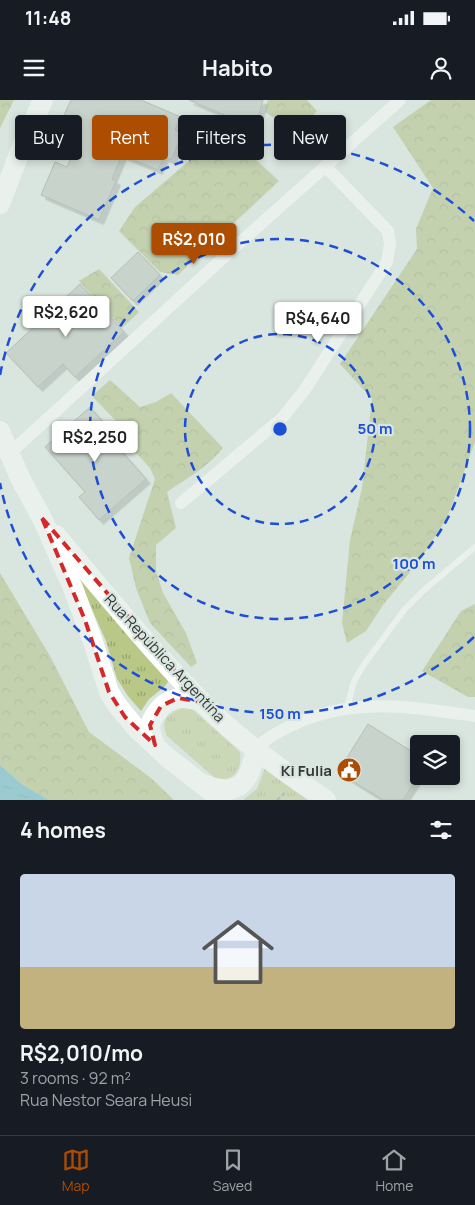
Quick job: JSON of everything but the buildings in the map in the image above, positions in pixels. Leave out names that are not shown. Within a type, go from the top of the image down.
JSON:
[{"type":"main road","points":[[0,204],[21,148],[43,100]]},
{"type":"main road","name":"Rua República Argentina","points":[[0,431],[8,454],[42,518],[85,620],[108,692],[126,716],[155,745],[198,783],[222,800]]},
{"type":"main road","name":"Rua República Argentina","points":[[42,518],[147,642],[202,702],[256,749],[326,800]]},
{"type":"main road","points":[[155,745],[150,733],[150,725],[161,706],[169,700],[178,698],[190,698],[202,702]]},
{"type":"main road","points":[[198,783],[215,789],[233,790],[243,784],[249,775],[256,749]]},
{"type":"street","points":[[8,454],[400,100]]},
{"type":"street","points":[[181,503],[282,418],[304,391],[386,262],[390,244],[388,231],[325,166]]},
{"type":"street","points":[[256,749],[265,739],[297,723],[347,708],[402,706],[475,716]]},
{"type":"lane","points":[[347,708],[354,681],[389,629],[424,590],[475,547]]},
{"type":"highlighted area","points":[[42,518],[202,702],[178,698],[161,706],[150,725],[155,745],[125,717],[109,692],[85,620]]},
{"type":"green space","points":[[0,100],[14,100],[0,128]]},
{"type":"green space","points":[[268,100],[307,100],[317,111],[314,115],[274,115],[274,118],[265,112]]},
{"type":"green space","points":[[431,100],[475,100],[475,442],[447,518],[419,561],[383,605],[366,631],[347,643],[342,623],[350,540],[362,488],[372,399],[340,364],[417,249],[416,229],[433,188],[393,127]]},
{"type":"green space","points":[[256,160],[279,181],[178,275],[160,272],[119,231],[135,207],[189,161]]},
{"type":"green space","points":[[99,269],[139,312],[122,328],[79,281]]},
{"type":"green space","points":[[110,380],[140,407],[156,402],[171,393],[223,448],[204,466],[167,492],[176,528],[156,545],[156,571],[163,593],[186,633],[197,663],[191,667],[150,623],[136,588],[129,558],[155,479],[150,468],[128,444],[120,425],[92,396]]},
{"type":"green space","points":[[74,569],[167,679],[168,682],[164,687],[149,699],[141,711],[117,679],[106,641]]},
{"type":"green space","points":[[0,573],[50,656],[89,732],[151,778],[174,800],[49,800],[23,785],[0,765]]},
{"type":"green space","points":[[475,604],[475,697],[468,697],[422,671],[461,611]]},
{"type":"green space","points":[[181,708],[191,708],[240,752],[240,764],[232,777],[227,779],[215,778],[167,736],[164,726],[166,719]]},
{"type":"green space","points":[[266,765],[315,800],[245,800],[257,789]]},
{"type":"water","points":[[0,765],[23,785],[49,800],[0,800]]},
{"type":"place","name":"Ki Fulia","points":[[349,770]]}]
